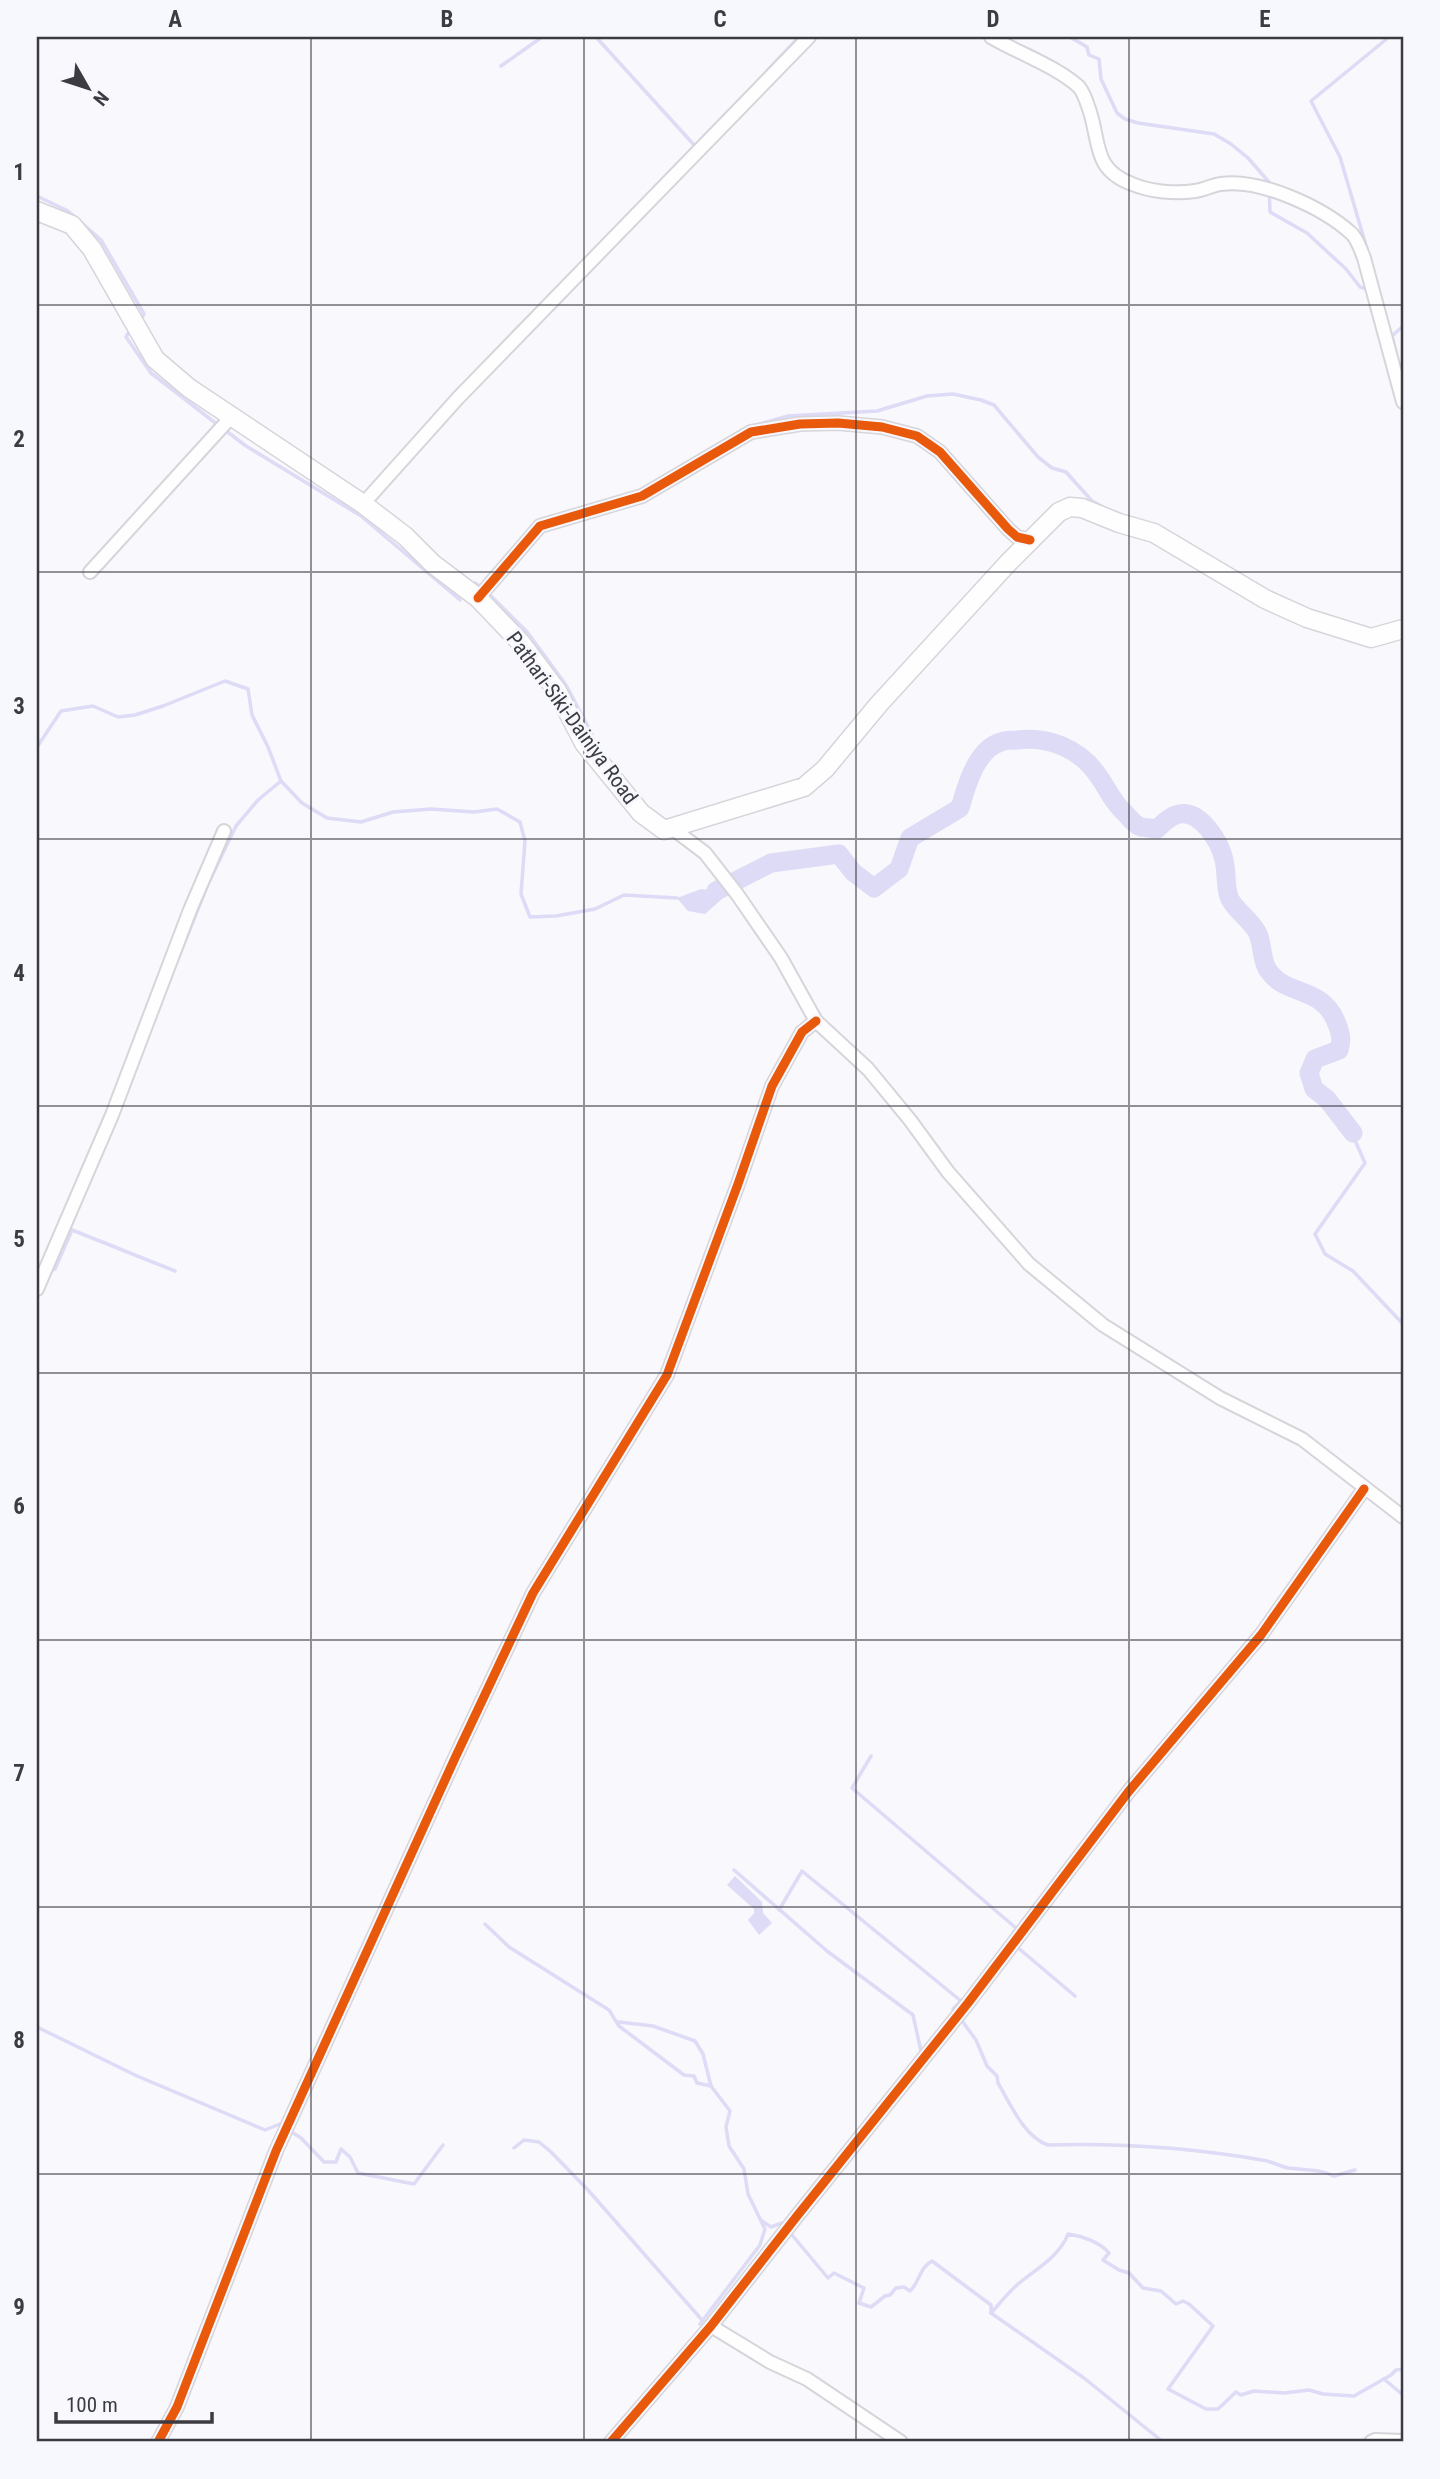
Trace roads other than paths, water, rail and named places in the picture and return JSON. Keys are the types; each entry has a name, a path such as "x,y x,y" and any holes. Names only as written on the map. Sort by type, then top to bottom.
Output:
{"main road":[{"name":"Pathari-Siki-Dainiya Road","path":"37,211 72,225 92,249 155,359 190,388 363,504 405,536 433,564 478,598 521,643 557,691 584,743 641,813 664,830 672,828"},
{"path":"672,828 804,787 825,769 879,704 1030,540 1059,512 1070,507 1082,508 1154,533 1265,599 1307,618 1371,638 1403,629"}],"street":[{"path":"363,504 458,398 809,37"},
{"path":"991,37 1047,66 1081,89 1092,118 1098,155 1112,174 1133,185 1177,192 1198,191 1221,184 1249,185 1284,194 1325,214 1354,236 1364,258 1403,402"},
{"path":"90,572 232,416"},
{"path":"478,598 540,526 642,496 751,432 800,424 838,423 890,429 917,436 940,452 1008,530 1017,537 1030,540"},
{"path":"672,828 705,853 737,894 781,958 816,1021 868,1069 948,1172 1029,1264 1102,1325 1220,1398 1302,1439 1403,1517"},
{"path":"37,1289 112,1115 190,910 224,831"},
{"path":"158,2442 177,2407 276,2151 455,1758 533,1592 667,1375 772,1086 802,1032 816,1021"},
{"path":"611,2442 711,2326 968,2003 1129,1791 1261,1635 1364,1489"},
{"path":"711,2326 770,2362 807,2379 901,2442"},
{"path":"1371,2442 1403,2441"}],"water":[{"path":"701,889 716,891 723,898 705,914 688,911 677,898"},
{"path":"735,1876 762,1902 763,1913 772,1923 759,1935 748,1920 754,1909 727,1885"}],"waterway":[{"path":"501,66 542,37"},
{"path":"596,37 696,145"},
{"path":"767,71 799,37"},
{"path":"1070,37 1087,47 1089,55 1099,59 1101,79 1117,113 1138,123 1214,134 1231,144 1248,158 1269,182 1270,212 1307,233 1346,269 1360,287 1370,290"},
{"path":"1367,249 1340,157 1311,101 1389,37"},
{"path":"701,156 781,74"},
{"path":"37,196 68,211 101,240 144,314 140,320"},
{"path":"1380,297 1385,316"},
{"path":"1389,333 1392,336 1403,326"},
{"path":"129,332 126,337 151,373 218,425"},
{"path":"1392,336 1396,352"},
{"path":"749,427 788,416 877,411 927,396 953,394 981,400 994,405 1038,457 1052,468 1066,472 1092,501 1103,507"},
{"path":"225,430 246,446 361,516 460,600"},
{"path":"475,583 482,586"},
{"path":"488,593 528,633 566,685 592,734"},
{"path":"37,747 61,711 93,706 118,717 135,715 225,681 248,689 252,715 281,781 302,803 327,818 361,822 393,812 431,809 474,812 497,809 520,822 525,841 521,894 530,917 556,916 595,909 624,895 677,898"},
{"path":"716,891 771,863 839,854 853,872 874,888 899,869 910,838 960,808 973,770 992,746 1004,741 1028,739 1062,746 1090,765 1117,804 1139,826 1157,829 1173,816 1187,814 1202,822 1214,836 1225,865 1229,897 1258,934 1268,970 1284,984 1323,1003 1337,1024 1341,1037 1339,1050 1315,1059 1309,1073 1314,1089 1327,1099 1353,1133"},
{"path":"168,984 208,884 236,826 258,800 281,781"},
{"path":"1354,1138 1365,1163 1315,1234 1325,1254 1353,1271 1403,1324"},
{"path":"49,1271 55,1269 72,1230 175,1271"},
{"path":"871,1756 852,1788 1016,1928 1013,1934"},
{"path":"734,1870 827,1951 913,2015 921,2051"},
{"path":"779,1910 802,1871 961,2001 953,2009 955,2015"},
{"path":"485,1924 509,1947 609,2010 619,2026"},
{"path":"1016,1946 1075,1996"},
{"path":"960,2018 976,2040 987,2066 997,2076 998,2083 1018,2118 1032,2135 1048,2145 1182,2149 1265,2161 1334,2176 1355,2170"},
{"path":"619,2022 653,2026 695,2041 703,2054 711,2086 730,2111 726,2127 729,2146 744,2169 748,2194 765,2229 760,2245 700,2324"},
{"path":"619,2026 684,2075 694,2076 697,2083 711,2086"},
{"path":"37,2027 137,2076 265,2130 280,2124 283,2127"},
{"path":"290,2131 301,2138 324,2162 336,2162 341,2149 350,2157 358,2173 414,2184 443,2145"},
{"path":"514,2148 524,2140 539,2142 551,2152 588,2190 702,2320"},
{"path":"762,2221 771,2227 782,2223 828,2278 834,2273 864,2288 859,2303 871,2307 896,2288 904,2287 910,2291 924,2267 932,2261 991,2305 991,2313 1084,2378 1163,2442"},
{"path":"991,2313 1007,2294 1053,2256 1068,2234 1101,2246 1109,2253 1103,2260 1129,2273 1143,2288 1161,2291 1176,2304 1183,2301 1189,2304 1213,2326 1168,2389 1206,2409 1218,2409 1236,2392 1241,2395 1254,2391 1284,2393 1309,2390 1323,2394 1354,2396 1396,2370 1403,2369"},
{"path":"1384,2379 1403,2395"}]}
